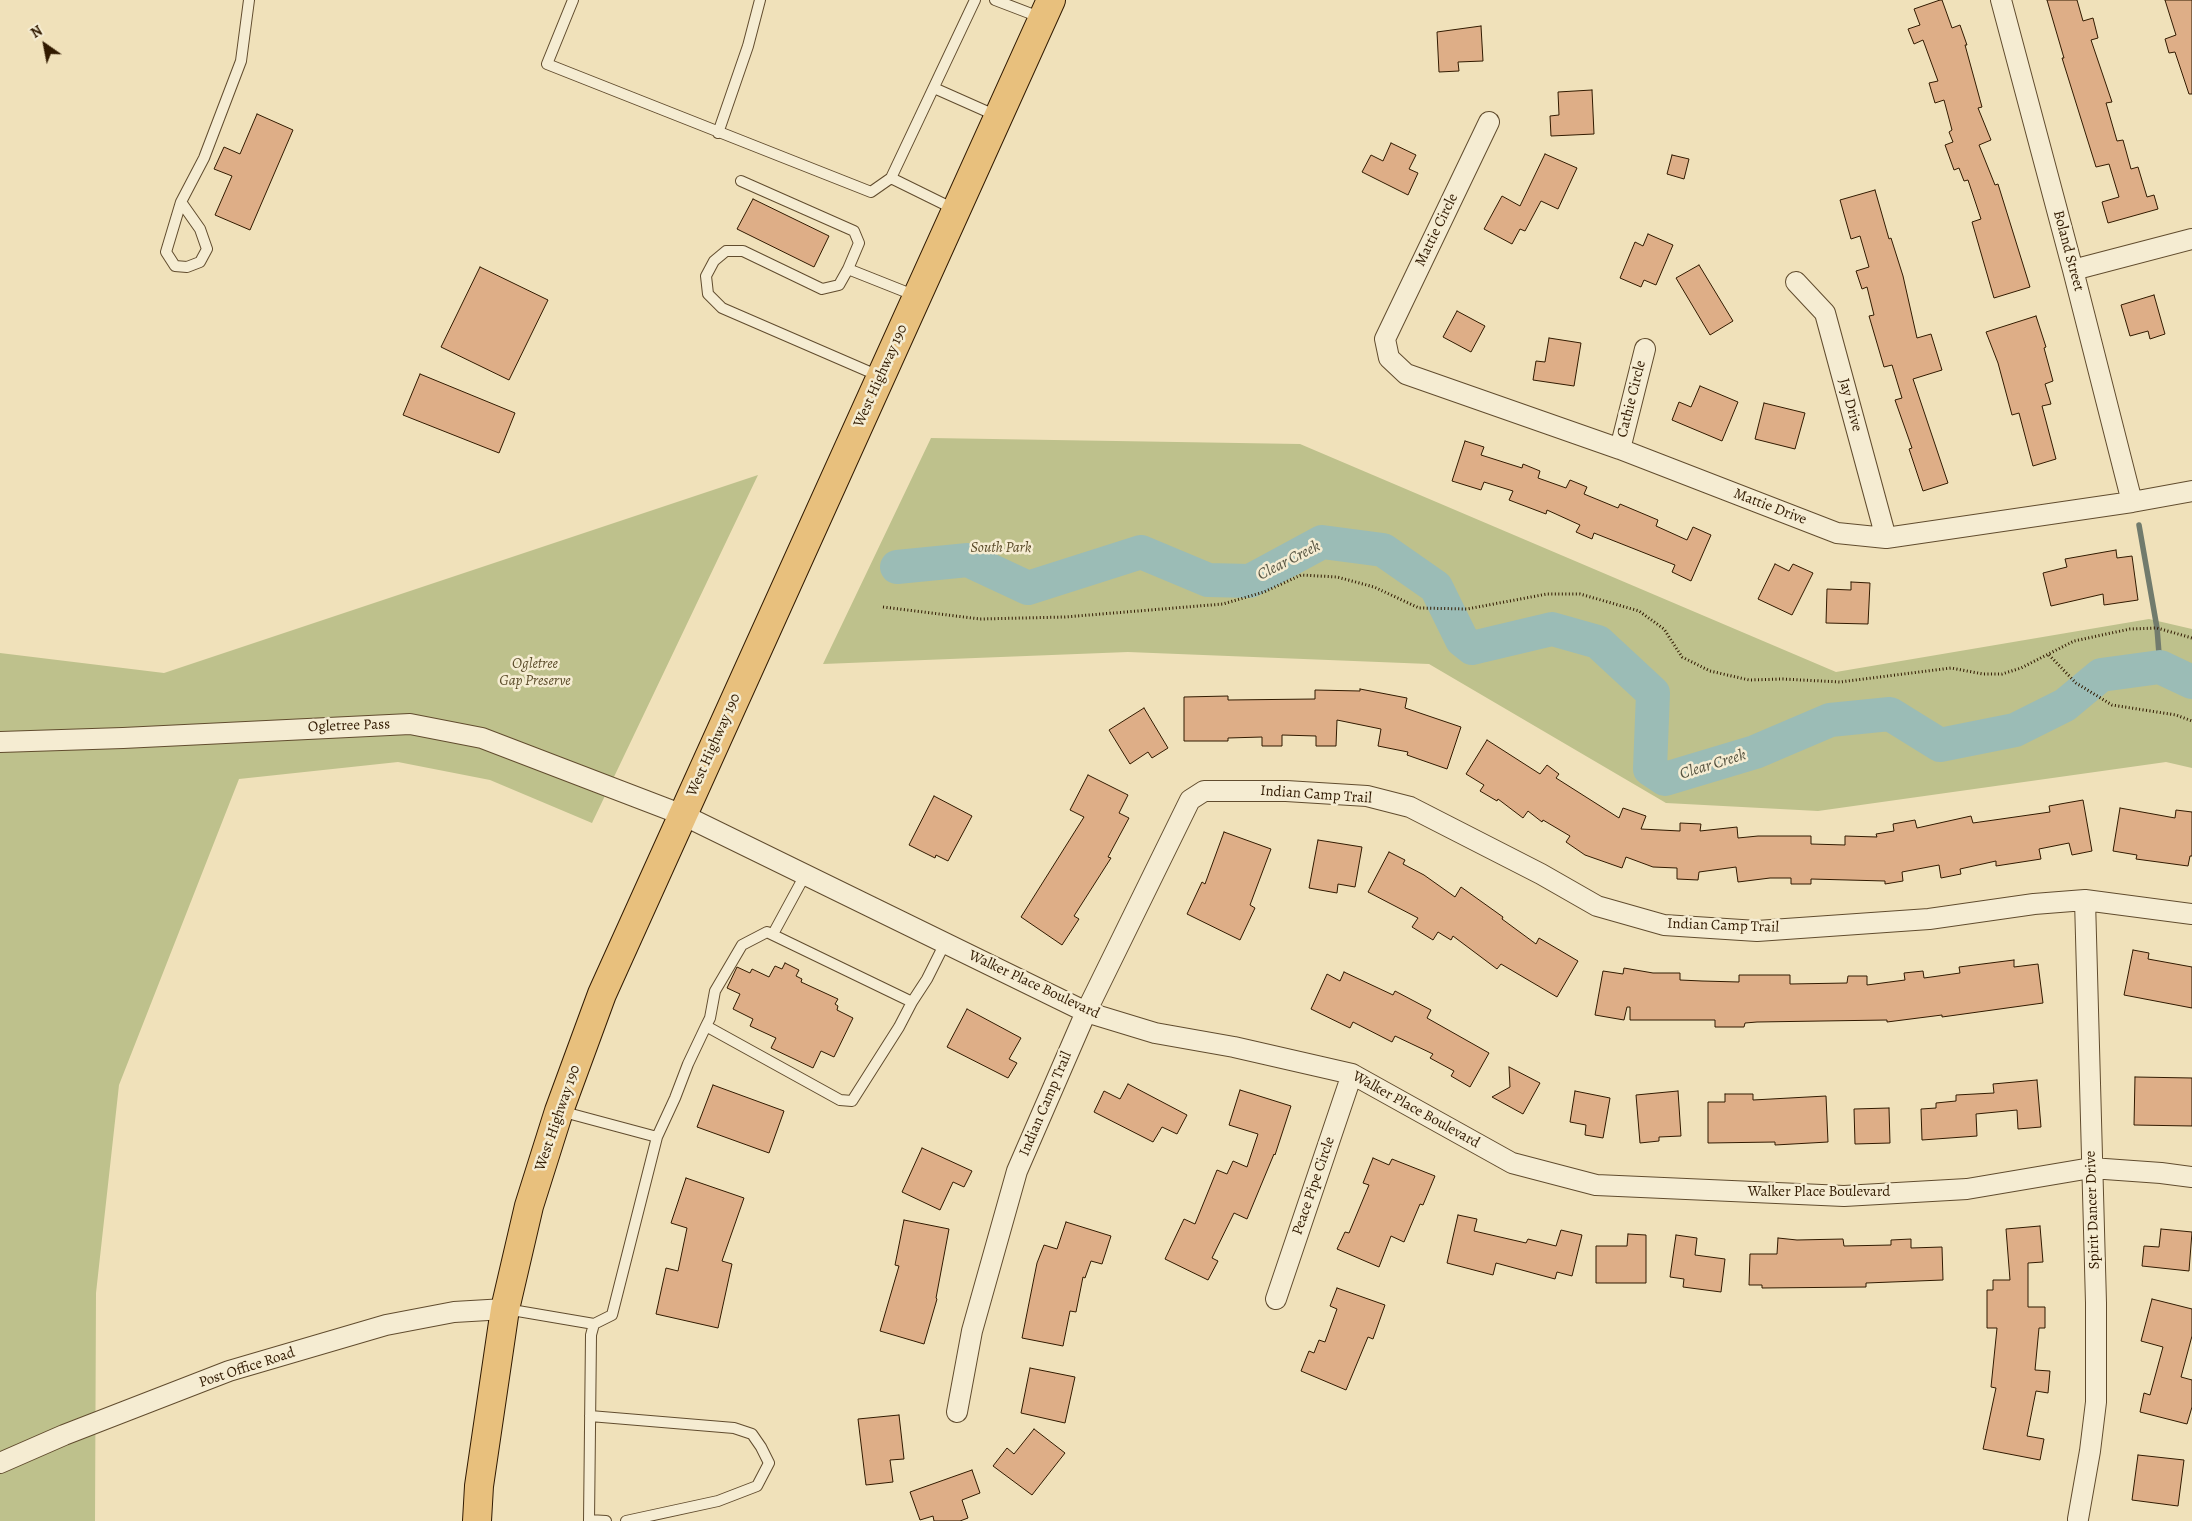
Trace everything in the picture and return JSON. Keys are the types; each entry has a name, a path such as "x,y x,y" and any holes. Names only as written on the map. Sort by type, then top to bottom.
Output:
{"main road":[{"name":"West Highway 190","path":"478,1521 479,1486 504,1309 530,1206 559,1111 602,994 1047,9"}],"street":[{"name":"Boland Street","path":"2001,0 2132,502"},
{"name":"Mattie Circle","path":"1385,338 1490,122"},
{"path":"2073,270 2192,239"},
{"name":"Jay Drive","path":"1796,282 1825,313 1886,538"},
{"name":"Mattie Drive","path":"1385,338 1389,358 1406,374 1620,449 1837,533 1886,538 2132,502 2192,491"},
{"name":"Cathie Circle","path":"1620,449 1645,349"},
{"name":"Ogletree Pass","path":"0,742 410,724 482,738 683,815"},
{"name":"Indian Camp Trail","path":"957,1412 972,1331 1017,1171 1086,1012 1190,800 1204,791 1286,791 1367,796 1410,807 1541,874 1597,906 1664,924 1757,931 1929,919 2034,904 2085,900 2192,914"},
{"name":"Walker Place Boulevard","path":"683,815 1086,1012 1154,1033 1234,1047 1352,1074 1512,1163 1596,1185 1844,1196 1967,1190 2091,1168 2161,1173 2192,1178"},
{"name":"Spirit Dancer Drive","path":"2078,1519 2096,1402 2096,1303 2085,900"},
{"name":"Peace Pipe Circle","path":"1276,1299 1352,1074"},
{"name":"Post Office Road","path":"0,1463 64,1435 228,1372 386,1325 454,1312 504,1309"}],"lane":[{"path":"181,202 200,229 207,249 200,262 187,267 175,266 166,252 181,202 204,158 241,61 249,0"},
{"path":"573,0 547,64 871,192 891,178 975,0"},
{"path":"995,0 1047,9"},
{"path":"718,133 748,46 759,3"},
{"path":"934,88 998,116"},
{"path":"891,178 956,210"},
{"path":"741,181 854,231 859,242 839,285 822,289 743,251 726,251 714,261 706,276 708,294 722,308 881,376"},
{"path":"848,269 917,297"},
{"path":"772,934 805,875"},
{"path":"504,1309 594,1324 612,1314 656,1137 710,1018 715,991 742,945 767,932 912,1002"},
{"path":"706,1026 840,1100 852,1101 899,1027 927,979 945,943"},
{"path":"559,1111 656,1137"},
{"path":"594,1324 591,1335 590,1520 606,1521"},
{"path":"590,1416 734,1428 752,1434 761,1446 769,1463 758,1486 718,1501 626,1521"}],"path":[{"path":"883,607 980,619 1065,617 1223,604 1264,592 1301,576 1337,577 1374,587 1419,608 1460,609 1547,594 1580,594 1639,611 1664,629 1682,657 1710,670 1749,680 1783,679 1840,682 1951,668 1983,674 2002,674 2050,655 2074,641 2130,629 2157,628 2192,638"},
{"path":"2050,655 2076,683 2112,704 2176,716 2192,721"}],"green space":[{"name":"South Park","path":"931,438 1300,444 1836,672 2149,619 2192,629 2192,768 2166,762 1818,811 1666,803 1429,664 1128,652 823,664"},
{"name":"Ogletree Gap Preserve","path":"758,475 592,823 490,780 398,762 239,779 119,1085 96,1293 95,1521 0,1521 0,653 164,673"}],"building":[{"path":"1942,0 1952,28 1960,25 1967,45 1965,45 1982,107 1978,108 1991,140 1979,145 1995,185 1998,184 2030,287 1994,298 1972,222 1981,219 1968,180 1964,181 1959,168 1954,170 1945,145 1953,142 1949,132 1952,130 1944,100 1935,103 1929,83 1938,81 1923,40 1914,44 1908,29 1920,25 1914,9"},
{"path":"2047,0 2077,0 2083,21 2093,18 2098,38 2091,40 2112,102 2106,103 2117,141 2123,140 2131,169 2138,167 2147,197 2154,195 2158,209 2108,223 2102,202 2119,197 2109,164 2096,167 2062,58 2064,58"},
{"path":"2165,0 2192,0 2192,94 2189,94 2175,52 2169,53 2165,39 2176,35"},
{"path":"1481,26 1483,61 1458,62 1459,71 1439,72 1437,32"},
{"path":"1592,90 1594,134 1551,136 1550,116 1559,115 1558,92"},
{"path":"257,114 293,130 250,230 215,215 232,176 214,169 224,147 240,154"},
{"path":"1391,143 1416,155 1409,169 1418,173 1408,195 1362,172 1371,155 1383,161"},
{"path":"1545,154 1577,168 1558,209 1541,201 1525,231 1520,229 1512,244 1484,229 1502,196 1520,206"},
{"path":"1672,155 1689,159 1684,179 1667,174"},
{"path":"1875,190 1889,239 1891,238 1903,276 1917,338 1931,334 1942,370 1913,379 1948,483 1923,491 1909,449 1912,448 1895,400 1902,398 1892,365 1884,367 1869,316 1874,315 1867,287 1862,289 1856,271 1869,267 1860,236 1851,239 1840,200"},
{"path":"753,199 829,236 814,267 737,229"},
{"path":"1648,234 1673,245 1656,285 1644,280 1641,287 1620,278 1635,242 1643,246"},
{"path":"1699,265 1733,321 1710,335 1676,278"},
{"path":"480,267 548,300 509,380 441,347"},
{"path":"2154,295 2165,334 2150,339 2148,331 2130,336 2121,305"},
{"path":"1457,311 1485,326 1471,352 1443,337"},
{"path":"2036,316 2046,347 2044,348 2053,381 2045,384 2051,404 2042,406 2056,459 2033,466 2019,413 2012,415 1998,363 1986,332"},
{"path":"1549,338 1581,343 1574,386 1533,380 1536,361 1545,362"},
{"path":"420,374 515,413 499,453 403,415"},
{"path":"1700,386 1738,402 1722,441 1672,420 1679,402 1691,407"},
{"path":"1764,403 1805,413 1795,449 1755,439"},
{"path":"1465,441 1484,447 1481,455 1522,468 1523,464 1540,471 1538,478 1566,488 1570,480 1587,487 1584,494 1618,508 1620,504 1658,520 1656,526 1687,540 1693,527 1711,535 1691,581 1672,572 1675,565 1594,533 1592,539 1576,532 1580,525 1547,510 1546,514 1509,500 1513,491 1484,482 1481,490 1452,481"},
{"path":"2116,550 2117,558 2132,556 2138,600 2104,605 2103,594 2051,606 2043,573 2067,567 2065,559"},
{"path":"1775,564 1789,571 1793,564 1813,573 1792,615 1758,599"},
{"path":"1851,582 1870,583 1868,624 1826,623 1827,589 1851,590"},
{"path":"1360,689 1407,698 1405,708 1461,727 1447,769 1407,755 1408,752 1378,746 1381,729 1337,720 1336,746 1316,746 1316,736 1282,735 1282,746 1262,746 1262,737 1228,738 1228,741 1184,741 1184,697 1228,696 1228,700 1315,699 1315,690 1360,691"},
{"path":"1144,708 1168,748 1152,758 1148,752 1130,764 1109,730"},
{"path":"1487,740 1540,774 1547,765 1559,774 1556,778 1619,818 1623,808 1646,816 1641,829 1680,831 1680,823 1701,824 1700,831 1737,827 1738,838 1811,836 1811,844 1845,845 1845,836 1877,837 1876,834 1894,831 1893,824 1915,820 1917,828 1971,816 1973,823 2050,812 2049,806 2083,800 2092,851 2072,855 2069,843 2039,849 2041,859 1996,866 1996,861 1960,869 1961,874 1941,878 1939,865 1902,872 1903,881 1885,884 1885,881 1811,879 1811,884 1791,884 1791,878 1770,878 1738,882 1736,867 1699,872 1698,880 1677,879 1677,868 1653,867 1626,857 1622,868 1585,855 1566,842 1570,836 1543,820 1542,822 1528,811 1523,818 1498,799 1497,801 1480,791 1484,785 1466,774"},
{"path":"1088,775 1128,795 1119,813 1129,818 1108,857 1111,858 1074,916 1079,919 1062,945 1021,917 1084,817 1070,810"},
{"path":"934,796 972,816 948,861 936,855 935,858 909,845"},
{"path":"2120,808 2175,818 2176,810 2192,812 2192,856 2190,856 2188,866 2136,859 2137,855 2113,851"},
{"path":"1224,832 1271,849 1250,905 1255,908 1240,940 1187,914 1202,882 1205,884"},
{"path":"1318,840 1362,847 1355,887 1338,884 1337,893 1309,888"},
{"path":"1389,852 1405,860 1403,864 1424,875 1455,897 1461,887 1503,917 1502,919 1536,944 1539,938 1578,961 1557,997 1501,964 1497,969 1453,936 1451,940 1438,932 1433,940 1412,927 1418,918 1368,892"},
{"path":"2133,950 2149,953 2148,959 2192,967 2192,1008 2124,995"},
{"path":"2014,960 2014,967 2038,964 2043,1003 1942,1017 1942,1015 1887,1022 1887,1020 1757,1022 1745,1023 1744,1027 1715,1027 1715,1020 1630,1020 1630,1007 1627,1007 1624,1020 1595,1015 1603,971 1623,974 1624,968 1653,973 1680,973 1680,980 1702,981 1739,982 1739,975 1790,975 1790,984 1847,983 1848,976 1867,976 1867,985 1905,980 1904,973 1923,971 1924,978 1960,973 1959,967"},
{"path":"785,963 799,970 796,976 802,979 801,982 838,999 835,1004 838,1006 837,1010 853,1018 834,1057 821,1051 813,1068 771,1048 776,1038 750,1026 753,1019 733,1009 740,994 727,988 737,967 750,973 752,969 769,977 775,966 782,969"},
{"path":"1344,972 1393,995 1395,991 1431,1010 1427,1018 1489,1053 1470,1087 1451,1076 1454,1071 1430,1058 1433,1054 1395,1036 1392,1042 1353,1022 1350,1028 1311,1009 1327,974 1340,981"},
{"path":"967,1009 1021,1038 1009,1059 1017,1063 1008,1078 947,1047"},
{"path":"1509,1067 1540,1083 1523,1114 1492,1097 1510,1087"},
{"path":"2135,1077 2192,1078 2192,1126 2134,1125"},
{"path":"2037,1080 2041,1127 2018,1129 2017,1110 1976,1114 1977,1136 1922,1140 1921,1109 1936,1108 1936,1103 1956,1101 1956,1095 1994,1093 1993,1084"},
{"path":"1128,1084 1187,1115 1177,1134 1162,1127 1153,1142 1094,1112 1104,1091 1120,1099"},
{"path":"713,1085 784,1111 769,1153 697,1127"},
{"path":"1240,1090 1291,1106 1275,1155 1247,1219 1234,1213 1212,1258 1218,1261 1208,1280 1165,1259 1184,1219 1195,1224 1217,1170 1227,1174 1233,1161 1247,1167 1258,1134 1229,1125"},
{"path":"1575,1091 1610,1098 1603,1138 1585,1135 1586,1125 1570,1122"},
{"path":"1678,1091 1681,1136 1659,1137 1659,1141 1640,1143 1636,1095"},
{"path":"1725,1094 1753,1094 1753,1100 1826,1096 1828,1142 1775,1145 1775,1142 1708,1143 1708,1102 1725,1102"},
{"path":"1889,1108 1890,1143 1855,1144 1854,1109"},
{"path":"922,1148 972,1171 964,1187 953,1182 940,1210 902,1192"},
{"path":"1373,1158 1389,1165 1392,1159 1435,1176 1423,1205 1420,1204 1404,1242 1391,1236 1379,1267 1337,1249 1345,1232 1349,1233 1369,1185 1363,1183"},
{"path":"686,1178 744,1198 722,1261 732,1264 718,1328 656,1314 666,1268 678,1271 687,1228 671,1223"},
{"path":"1458,1215 1477,1219 1474,1231 1526,1243 1528,1239 1556,1246 1561,1230 1582,1235 1572,1276 1557,1272 1555,1279 1496,1263 1493,1275 1447,1263"},
{"path":"904,1220 949,1229 937,1299 924,1344 880,1331 899,1266 895,1265"},
{"path":"1066,1222 1111,1236 1102,1264 1091,1261 1085,1278 1083,1277 1076,1312 1070,1311 1063,1346 1022,1338 1037,1263 1044,1245 1057,1249"},
{"path":"2040,1226 2043,1262 2028,1263 2028,1307 2045,1307 2045,1328 2039,1328 2035,1370 2050,1371 2048,1393 2036,1391 2027,1436 2044,1439 2040,1460 1983,1449 1996,1388 1991,1387 1997,1328 1987,1328 1987,1290 1993,1290 1993,1280 2010,1280 2006,1229"},
{"path":"2161,1229 2192,1232 2189,1271 2142,1266 2144,1246 2159,1247"},
{"path":"1628,1234 1646,1235 1646,1283 1596,1283 1596,1246 1627,1246"},
{"path":"1676,1235 1697,1238 1695,1255 1725,1259 1721,1292 1683,1287 1684,1279 1670,1277"},
{"path":"1778,1238 1797,1240 1843,1239 1844,1246 1891,1245 1891,1240 1911,1239 1911,1248 1942,1247 1943,1280 1866,1283 1866,1287 1762,1288 1762,1285 1749,1285 1750,1254 1777,1254"},
{"path":"1337,1288 1385,1305 1373,1339 1368,1337 1346,1390 1301,1371 1309,1351 1314,1353 1319,1340 1325,1342 1337,1309 1330,1306"},
{"path":"2152,1299 2192,1309 2192,1336 2181,1377 2192,1380 2192,1407 2187,1424 2140,1412 2144,1393 2150,1395 2163,1347 2141,1341"},
{"path":"1030,1368 1075,1377 1065,1423 1021,1413"},
{"path":"899,1415 904,1459 890,1460 893,1482 866,1485 858,1419"},
{"path":"1034,1429 1065,1453 1032,1495 993,1466 1007,1448 1014,1454"},
{"path":"2138,1455 2184,1460 2178,1506 2132,1500"},
{"path":"972,1470 980,1493 962,1500 968,1518 960,1521 934,1521 933,1516 920,1520 910,1492"}],"waterway":[{"path":"2139,525 2157,628 2160,667"},
{"name":"Clear Creek","path":"897,567 968,560 1028,588 1141,552 1208,580 1250,581 1322,542 1383,550 1436,587 1462,640 1472,648 1552,629 1598,642 1653,693 1650,769 1665,779 1755,752 1830,720 1890,714 1940,745 2015,730 2065,705 2101,675 2160,667 2192,682"}]}
